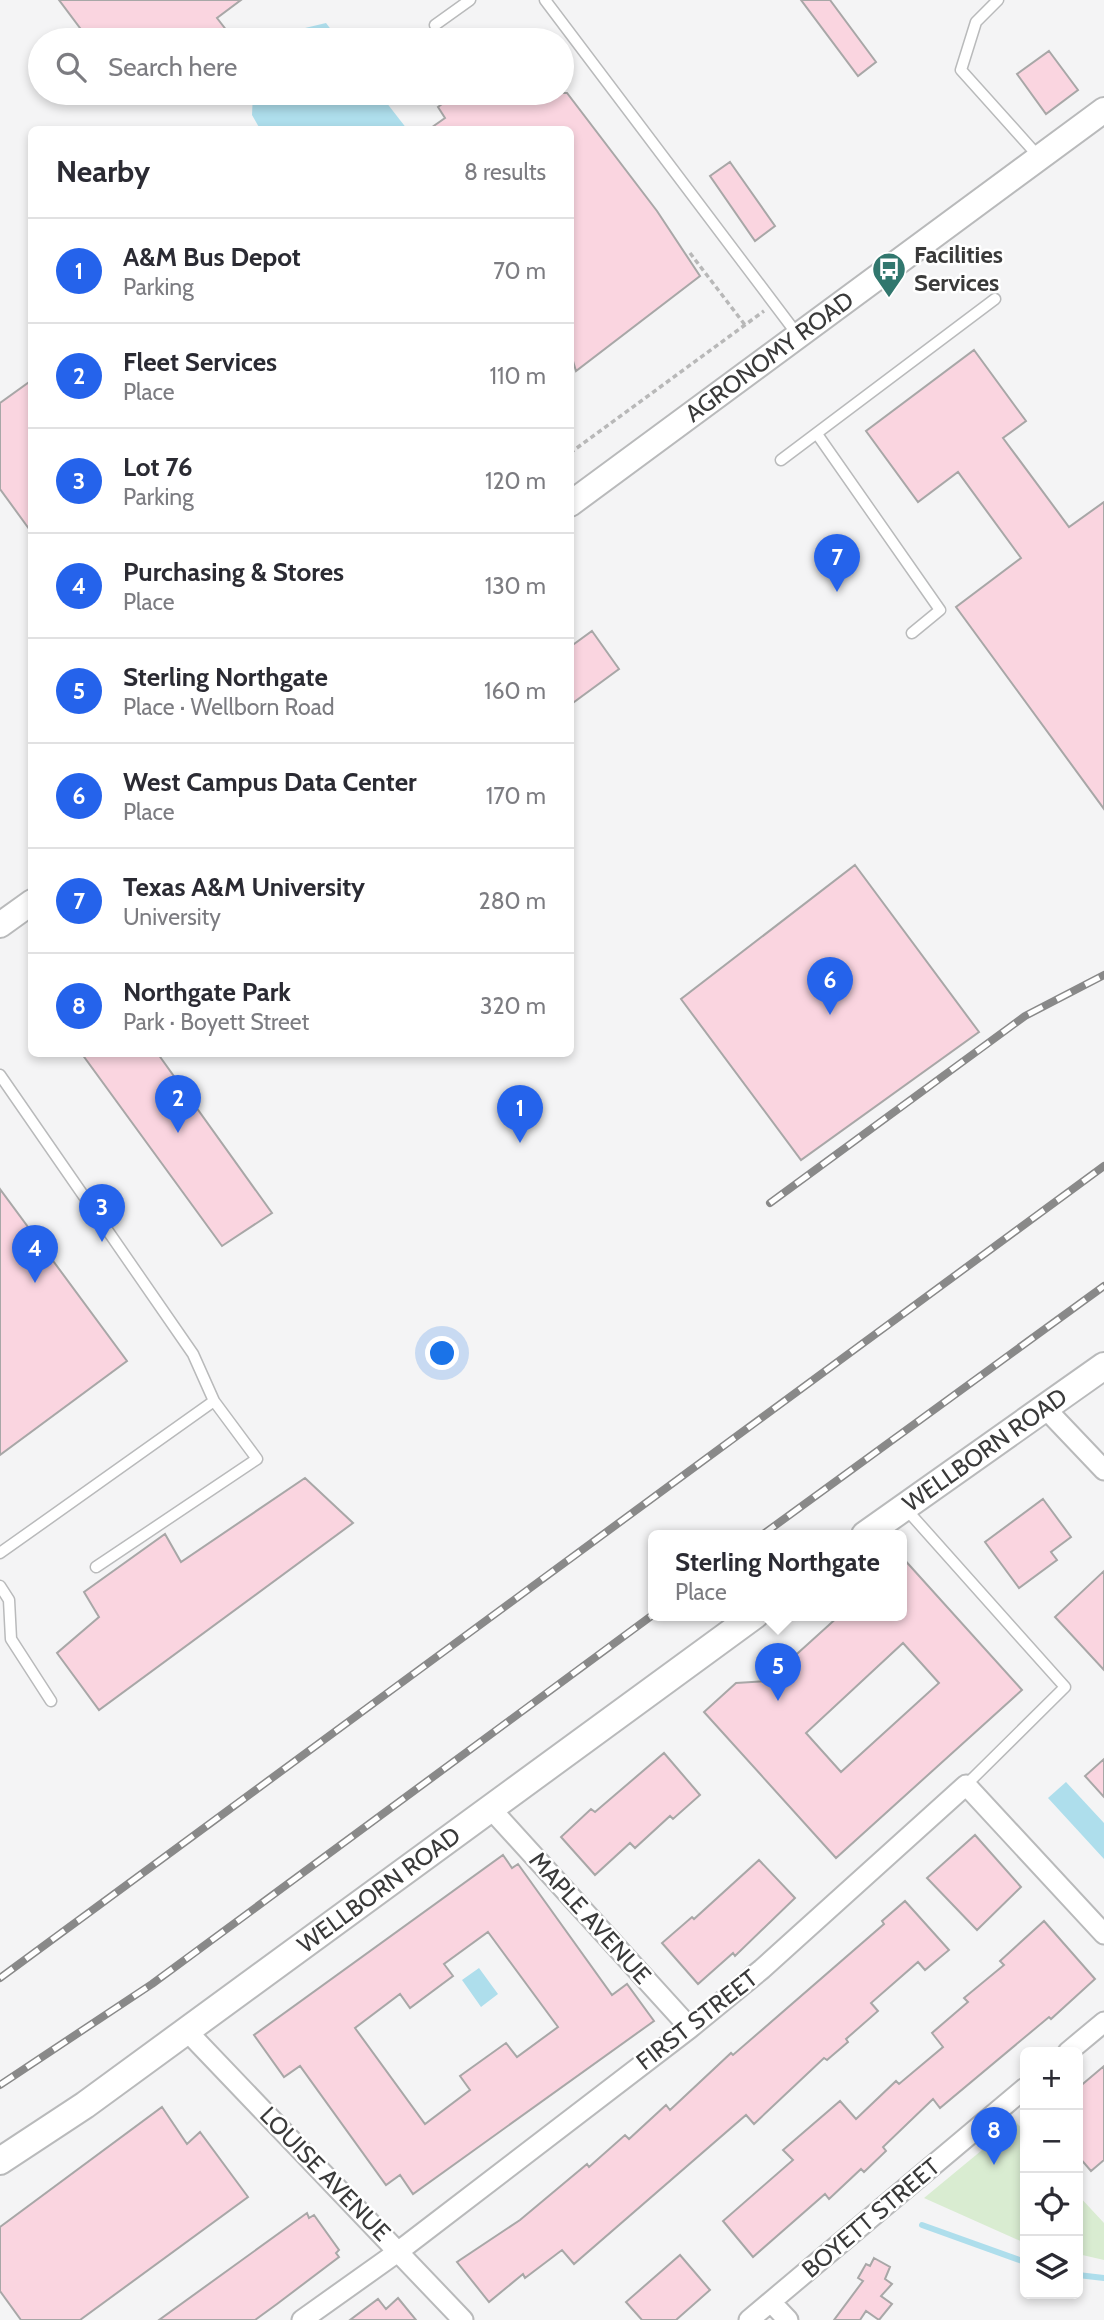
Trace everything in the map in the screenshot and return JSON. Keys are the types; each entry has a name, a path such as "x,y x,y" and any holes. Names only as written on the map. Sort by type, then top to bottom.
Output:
{"main road":[{"name":"WELLBORN ROAD","path":"872,1530 1104,1366"},
{"name":"WELLBORN ROAD","path":"0,2161 85,2105 747,1621"}],"street":[{"name":"AGRONOMY ROAD","path":"574,501 799,338 1104,110"},
{"path":"0,925 28,905"},
{"path":"1045,1408 1104,1470"},
{"path":"966,1785 1104,1934"},
{"name":"FIRST STREET","path":"302,2320 399,2251 690,2028 762,1969 966,1785"},
{"name":"MAPLE AVENUE","path":"491,1808 690,2028"},
{"path":"1074,2047 1104,2022"},
{"name":"LOUISE AVENUE","path":"186,2029 463,2320"},
{"name":"BOYETT STREET","path":"749,2320 1020,2092"},
{"path":"771,2302 788,2320"}],"lane":[{"path":"435,25 470,0"},
{"path":"545,0 566,28"},
{"path":"998,0 976,22 961,70 1039,157"},
{"path":"574,39 799,338"},
{"path":"781,460 995,299"},
{"path":"817,433 940,610 912,633"},
{"path":"0,1074 193,1354 214,1401 257,1459 96,1567"},
{"path":"0,1552 214,1401"},
{"name":"FIRST STREET","path":"904,1506 1065,1687 966,1785"},
{"path":"0,1586 9,1600 11,1639 51,1701"}],"path":[{"path":"690,253 745,325"},
{"path":"574,450 764,311"}],"green space":[{"path":"1016,2122 1020,2126 1020,2241 924,2198"},
{"path":"1083,2200 1104,2223 1104,2260 1083,2255"}],"water":[{"path":"326,23 330,28 305,28"},
{"path":"252,105 388,105 405,126 258,126 252,115"},
{"path":"1066,1782 1104,1823 1104,1859 1048,1798"},
{"path":"479,1968 498,1994 481,2007 462,1980"}],"building":[{"path":"59,0 241,0 217,18 225,28 80,28"},
{"path":"801,0 830,0 876,62 858,76"},
{"path":"1049,51 1078,90 1046,114 1017,74"},
{"path":"574,102 657,211 700,276 576,371 574,126 434,126 445,118 438,107 574,105"},
{"path":"730,162 775,226 755,241 710,176"},
{"path":"974,350 1026,421 1003,438 1069,527 1104,502 1104,809 956,607 1021,558 958,472 918,502 866,431"},
{"path":"28,383 28,528 0,489 0,403"},
{"path":"592,631 619,669 574,702 574,644"},
{"path":"855,865 979,1032 801,1160 681,999"},
{"path":"84,1057 160,1057 272,1213 222,1246"},
{"path":"0,1189 127,1361 0,1455"},
{"path":"305,1478 353,1523 99,1710 57,1653 99,1617 84,1592 165,1534 181,1562"},
{"path":"1043,1499 1071,1537 1051,1552 1057,1560 1019,1588 985,1542"},
{"path":"907,1563 1022,1690 836,1858 704,1712 736,1683 767,1681 833,1621 907,1621","holes":["903,1643 939,1683 841,1772 806,1733"]},
{"path":"1104,1571 1104,1670 1055,1617"},
{"path":"664,1753 700,1795 673,1819 670,1816 635,1848 630,1843 595,1875 561,1837 591,1809 595,1812"},
{"path":"1104,1759 1104,1797 1085,1776"},
{"path":"975,1835 1021,1887 977,1930 927,1878"},
{"path":"503,1855 512,1868 518,1864 612,1995 627,1984 654,2021 413,2194 400,2175 386,2185 300,2066 284,2077 254,2035","holes":["488,1932 558,2027 517,2057 506,2043 460,2076 470,2090 425,2124 355,2028 400,1994 410,2008 453,1976 444,1964"]},
{"path":"759,1860 795,1898 735,1956 733,1953 698,1984 662,1943 692,1917 694,1919"},
{"path":"905,1901 949,1950 925,1970 918,1962 871,2003 878,2011 846,2039 848,2042 827,2060 824,2058 754,2124 746,2115 574,2264 562,2250 525,2278 523,2274 489,2302 457,2262 520,2220 587,2164 589,2167 625,2135 629,2139 666,2105 670,2110 731,2053 733,2055 884,1924 882,1921"},
{"path":"1044,1921 1095,1979 1051,2019 1049,2017 940,2108 933,2099 883,2147 886,2151 864,2172 861,2169 829,2199 825,2194 753,2257 723,2221 793,2160 783,2150 840,2101 856,2119 896,2081 899,2084 943,2047 932,2033 968,2002 964,1998 1004,1965 1000,1961"},
{"path":"1104,2066 1104,2160 1091,2171 1083,2162 1083,2084"},
{"path":"162,2107 187,2144 200,2132 248,2197 80,2320 21,2320 0,2291 0,2227"},
{"path":"307,2213 309,2218 314,2215 339,2250 336,2253 339,2257 255,2320 159,2320"},
{"path":"680,2255 710,2290 676,2320 642,2320 626,2302"},
{"path":"874,2258 890,2267 885,2279 892,2284 881,2296 892,2304 879,2320 866,2311 860,2320 834,2320 863,2281 858,2278 866,2264 870,2266"},
{"path":"398,2298 416,2320 350,2320 378,2299 386,2309"}],"waterway":[{"path":"922,2225 1020,2260"},
{"path":"1083,2276 1104,2278"}],"railway":[{"path":"770,1203 1025,1016 1104,975"},
{"path":"0,1978 1104,1166"},
{"path":"769,1530 1104,1286"},
{"path":"0,2085 152,1984 648,1618"}],"place":[{"name":"Facilities Services","path":"889,299"},
{"name":"Texas A&M University","path":"837,592"},
{"name":"West Campus Data Center","path":"830,1015"},
{"name":"Fleet Services","path":"178,1133"},
{"name":"A&M Bus Depot","path":"520,1143"},
{"name":"Lot 76","path":"102,1242"},
{"name":"Purchasing & Stores","path":"35,1283"},
{"name":"Sterling Northgate","path":"778,1701"},
{"name":"Northgate Park","path":"994,2165"}]}
